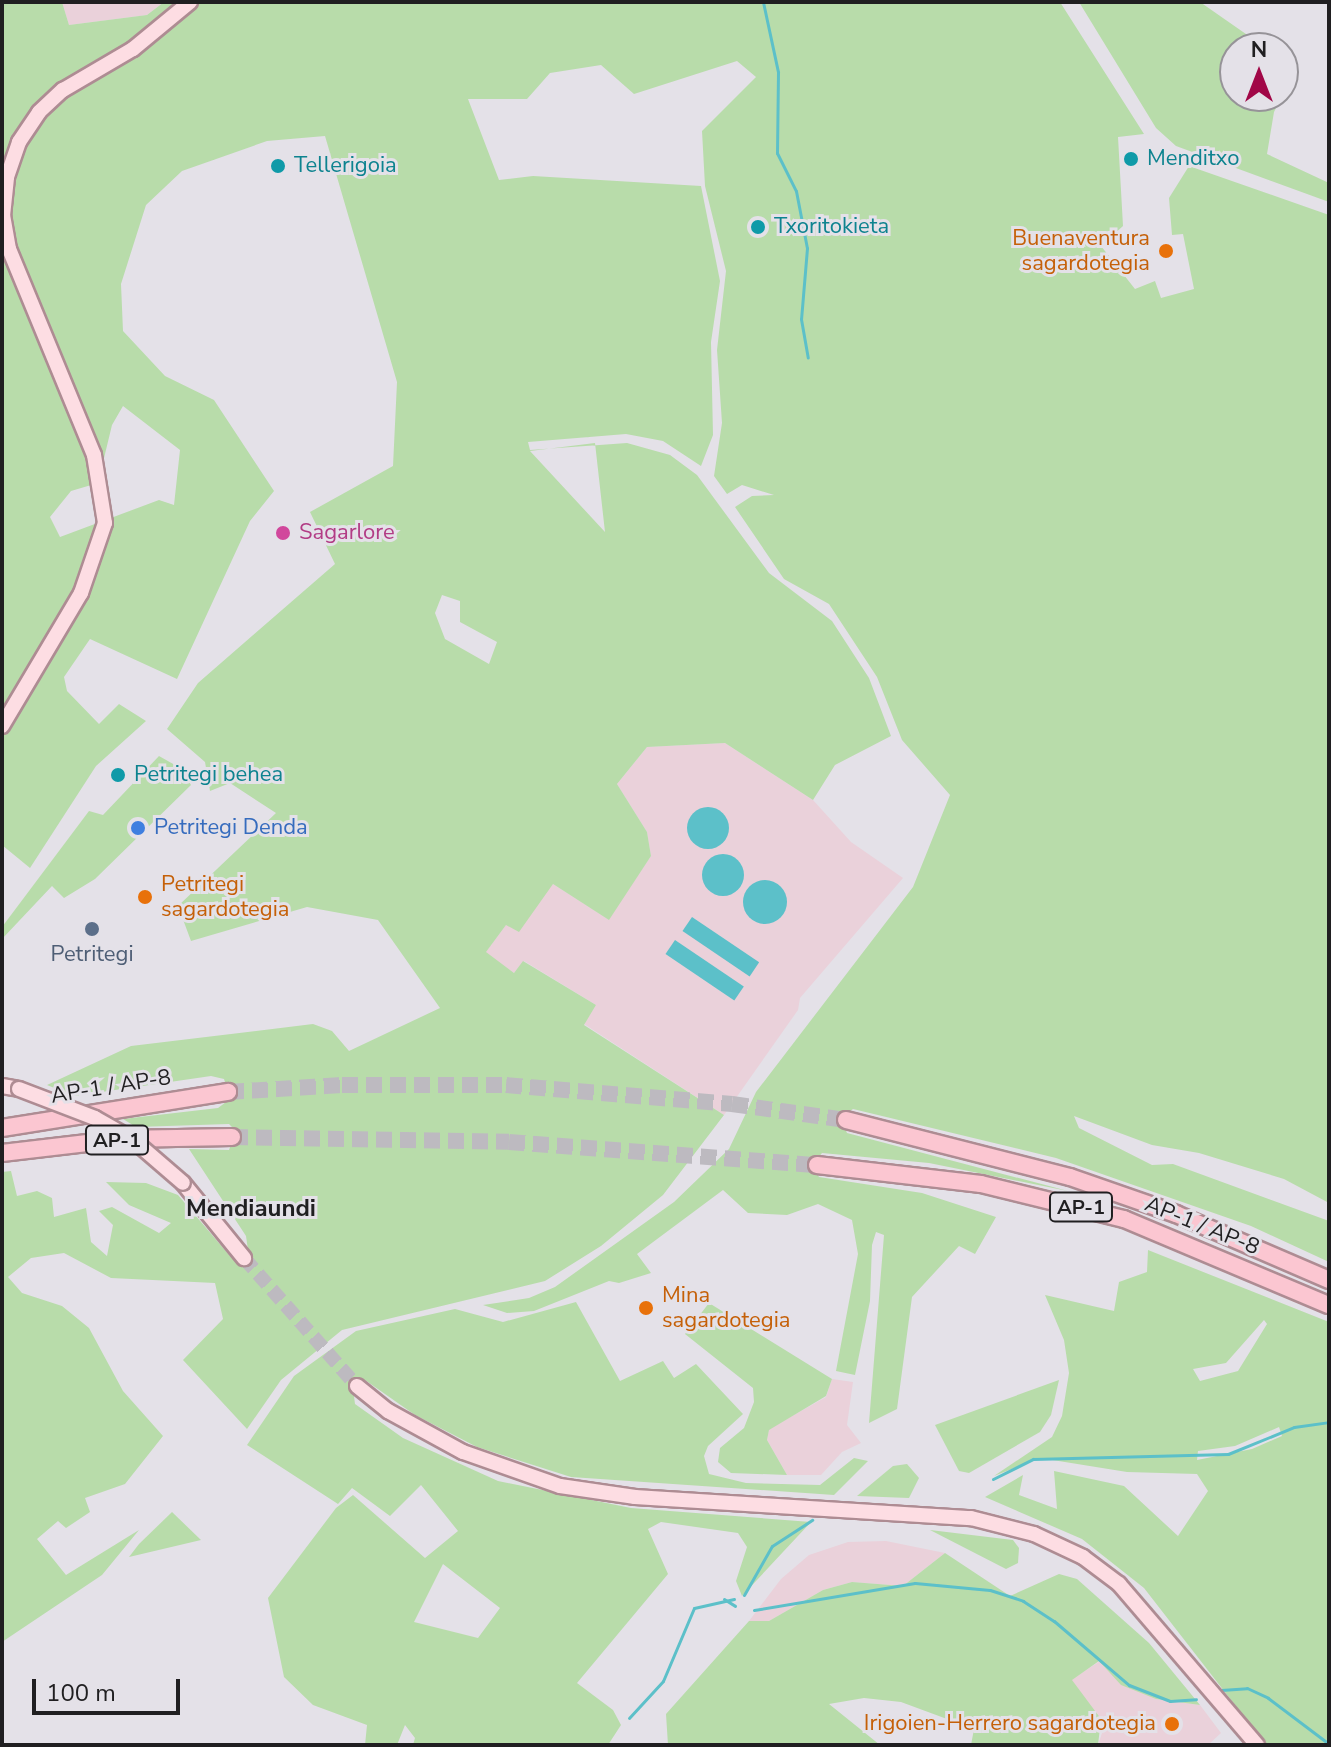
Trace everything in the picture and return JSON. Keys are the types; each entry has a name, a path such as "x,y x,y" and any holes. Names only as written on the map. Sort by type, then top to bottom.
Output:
{"highway":[{"name":"AP-1 / AP-8","path":"2,1128 228,1092"},
{"name":"AP-1 / AP-8","path":"846,1120 1070,1177 1176,1214 1329,1280"},
{"name":"AP-1","path":"2,1153 121,1139 232,1137"},
{"name":"AP-1 / AP-8","path":"817,1165 981,1184 1097,1211 1196,1245 1329,1305"}],"main road":[{"path":"2,726 81,593 105,523 94,455 9,249 3,216 7,177 39,112 63,90 133,49 190,2"},
{"path":"2,1086 19,1089 108,1125 183,1183 244,1258"},
{"path":"357,1386 434,1438 549,1483 635,1497 849,1509 999,1523 1083,1557 1134,1599 1257,1745"}],"shaded area":[{"path":"62,2 164,2 147,15 69,25"},
{"path":"725,743 813,800 851,842 903,878 800,998 798,1010 724,1115 584,1024 596,1005 524,961 514,973 485,953 506,925 553,884 608,919 651,856 647,832 617,784 647,747"},
{"path":"832,1379 853,1382 847,1425 861,1443 842,1452 821,1475 787,1475 767,1440 769,1429 826,1397"},
{"path":"886,1541 945,1553 903,1586 852,1582 823,1590 769,1621 749,1621 781,1579 809,1555 848,1542"},
{"path":"1100,1661 1156,1699 1200,1705 1221,1733 1208,1745 1098,1745 1103,1730 1071,1680"}],"green space":[{"path":"2,2 62,2 69,25 147,15 164,2 1060,2 1144,134 1118,137 1123,226 1101,246 1135,289 1155,281 1161,298 1194,289 1183,234 1172,235 1169,198 1189,166 1329,215 1329,1203 1284,1179 1199,1153 1152,1145 1074,1116 1079,1128 1152,1165 1173,1164 1329,1221 1329,1262 1251,1226 1056,1158 853,1109 841,1118 847,1133 1068,1191 929,1163 822,1153 812,1165 819,1177 922,1193 996,1217 975,1254 959,1246 912,1297 897,1409 869,1423 884,1235 876,1232 872,1245 870,1301 855,1375 836,1371 858,1254 852,1220 818,1204 787,1215 748,1213 723,1190 637,1254 651,1273 619,1283 609,1281 534,1311 507,1313 483,1305 529,1298 555,1287 674,1202 729,1149 756,1092 913,887 950,795 902,740 877,677 829,604 784,579 735,507 752,496 774,495 742,485 727,494 714,476 722,423 717,350 726,271 705,186 702,131 756,77 737,61 634,94 601,65 550,73 527,99 468,99 499,180 533,176 701,186 720,281 711,342 713,435 701,466 663,441 626,434 528,442 530,450 550,449 530,451 605,532 595,445 627,443 670,455 697,475 769,573 832,621 869,678 891,736 835,765 813,800 725,743 647,747 617,784 647,832 651,856 609,920 553,884 519,932 506,925 486,952 514,973 523,961 596,1005 584,1025 724,1115 663,1195 601,1246 545,1281 342,1330 281,1380 247,1429 183,1360 223,1319 215,1283 111,1278 64,1253 31,1258 8,1277 22,1293 62,1306 89,1328 123,1391 163,1436 125,1484 85,1498 90,1512 66,1528 58,1521 37,1539 66,1575 139,1530 102,1575 2,1642 2,1172 11,1171 17,1196 37,1191 52,1198 54,1217 86,1208 91,1242 107,1256 113,1225 99,1211 112,1207 159,1233 171,1223 129,1205 106,1182 146,1183 178,1195 230,1256 241,1260 248,1250 246,1236 189,1149 229,1150 236,1131 229,1124 136,1127 123,1119 218,1108 230,1099 224,1079 211,1076 74,1096 47,1085 131,1046 313,1024 332,1031 349,1051 440,1008 378,920 307,907 191,941 178,906 276,813 230,783 210,791 205,762 167,729 198,683 335,564 310,512 393,466 397,382 325,136 267,141 182,171 146,205 121,284 123,331 165,376 214,400 274,491 250,521 177,679 90,639 64,677 67,691 99,724 119,704 146,721 96,766 30,868 2,845","holes":["123,406 180,450 174,505 159,500 60,537 50,517 71,491 98,483 112,425","442,595 460,601 460,622 497,642 489,664 445,639 435,613"]},
{"path":"1079,2 1200,2 1243,32 1219,32 1219,112 1274,112 1267,154 1329,183 1329,202 1176,146 1156,128"},
{"path":"159,756 182,769 191,785 95,879 64,898 52,886 2,939 2,927 89,811 103,815"},
{"path":"1148,1250 1329,1322 1329,1745 1266,1745 1144,1588 1082,1539 985,1497 1023,1475 1019,1495 1057,1509 1054,1471 1124,1486 1178,1536 1208,1491 1197,1474 1127,1472 1040,1458 994,1476 1052,1437 1062,1416 1069,1373 1064,1340 1045,1295 1114,1311 1119,1282 1147,1272","holes":["1264,1320 1267,1324 1238,1371 1200,1381 1193,1369 1226,1363","1279,1427 1282,1436 1252,1449 1197,1460 1198,1451 1235,1446"]},
{"path":"576,1302 620,1381 663,1361 674,1378 696,1364 743,1414 708,1446 704,1456 709,1474 746,1483 820,1485 854,1458 868,1461 834,1495 571,1477 477,1447 415,1415 365,1380 352,1381 355,1404 403,1438 498,1481 631,1508 811,1522 742,1596 736,1581 747,1547 738,1533 661,1522 648,1529 668,1574 577,1683 613,1710 621,1725 608,1745 413,1745 415,1738 405,1725 397,1745 365,1745 367,1725 313,1705 284,1677 268,1598 336,1508 353,1495 425,1558 458,1531 421,1485 390,1516 352,1488 338,1504 247,1445 294,1376 356,1331 455,1309 503,1322","holes":["443,1564 500,1608 478,1638 414,1622"]},
{"path":"709,1303 832,1379 826,1396 769,1430 767,1440 787,1475 731,1473 718,1462 720,1448 744,1428 754,1402 753,1388 685,1334"},
{"path":"1059,1380 1051,1415 1040,1432 969,1473 959,1471 935,1425"},
{"path":"907,1464 919,1478 909,1498 857,1496 893,1466"},
{"path":"172,1512 201,1540 129,1557 139,1544"},
{"path":"930,1530 1013,1540 1019,1548 1018,1563 1006,1569"},
{"path":"945,1553 1010,1596 1059,1574 1077,1579 1149,1643 1200,1705 1156,1699 1121,1685 1099,1661 1072,1680 1101,1719 1098,1745 971,1745 974,1729 901,1702 864,1698 829,1704 880,1745 668,1745 666,1714 749,1621 769,1621 823,1590 852,1582 903,1586"}],"water":[{"path":"708,807 723,813 729,828 723,843 708,849 693,843 687,828 693,813"},
{"path":"723,854 738,860 744,875 738,890 723,896 708,890 702,875 708,860"},
{"path":"765,880 780,887 787,902 780,917 765,924 750,917 743,902 750,887"},
{"path":"692,917 759,962 750,976 682,931"},
{"path":"675,940 744,986 734,1001 665,954"}],"waterway":[{"path":"763,2 778,72 777,153 796,191 807,248 801,319 808,357"},
{"path":"993,1479 1033,1459 1228,1454 1294,1427 1329,1422"},
{"path":"744,1595 772,1546 812,1520"},
{"path":"754,1610 915,1583 990,1590 1023,1601 1054,1621 1129,1685 1170,1701 1196,1699"},
{"path":"724,1599 735,1606"},
{"path":"629,1718 663,1681 694,1608 734,1599"},
{"path":"1221,1690 1247,1688 1268,1698 1329,1744"}],"tunnel":[{"path":"228,1092 342,1085 506,1085 732,1104 846,1120"},
{"path":"232,1137 509,1142 817,1165"},
{"path":"244,1258 357,1386"}],"place":[{"name":"Menditxo","path":"1131,159"},
{"name":"Tellerigoia","path":"278,166"},
{"name":"Txoritokieta","path":"758,227"},
{"name":"Buenaventura sagardotegia","path":"1166,251"},
{"name":"Sagarlore","path":"283,533"},
{"name":"Petritegi behea","path":"118,775"},
{"name":"Petritegi Denda","path":"138,828"},
{"name":"Petritegi sagardotegia","path":"145,897"},
{"name":"Petritegi","path":"92,929"},
{"name":"Mina sagardotegia","path":"646,1308"},
{"name":"Irigoien-Herrero sagardotegia","path":"1172,1724"}],"district":[{"name":"Mendiaundi","path":"251,1209"}]}
